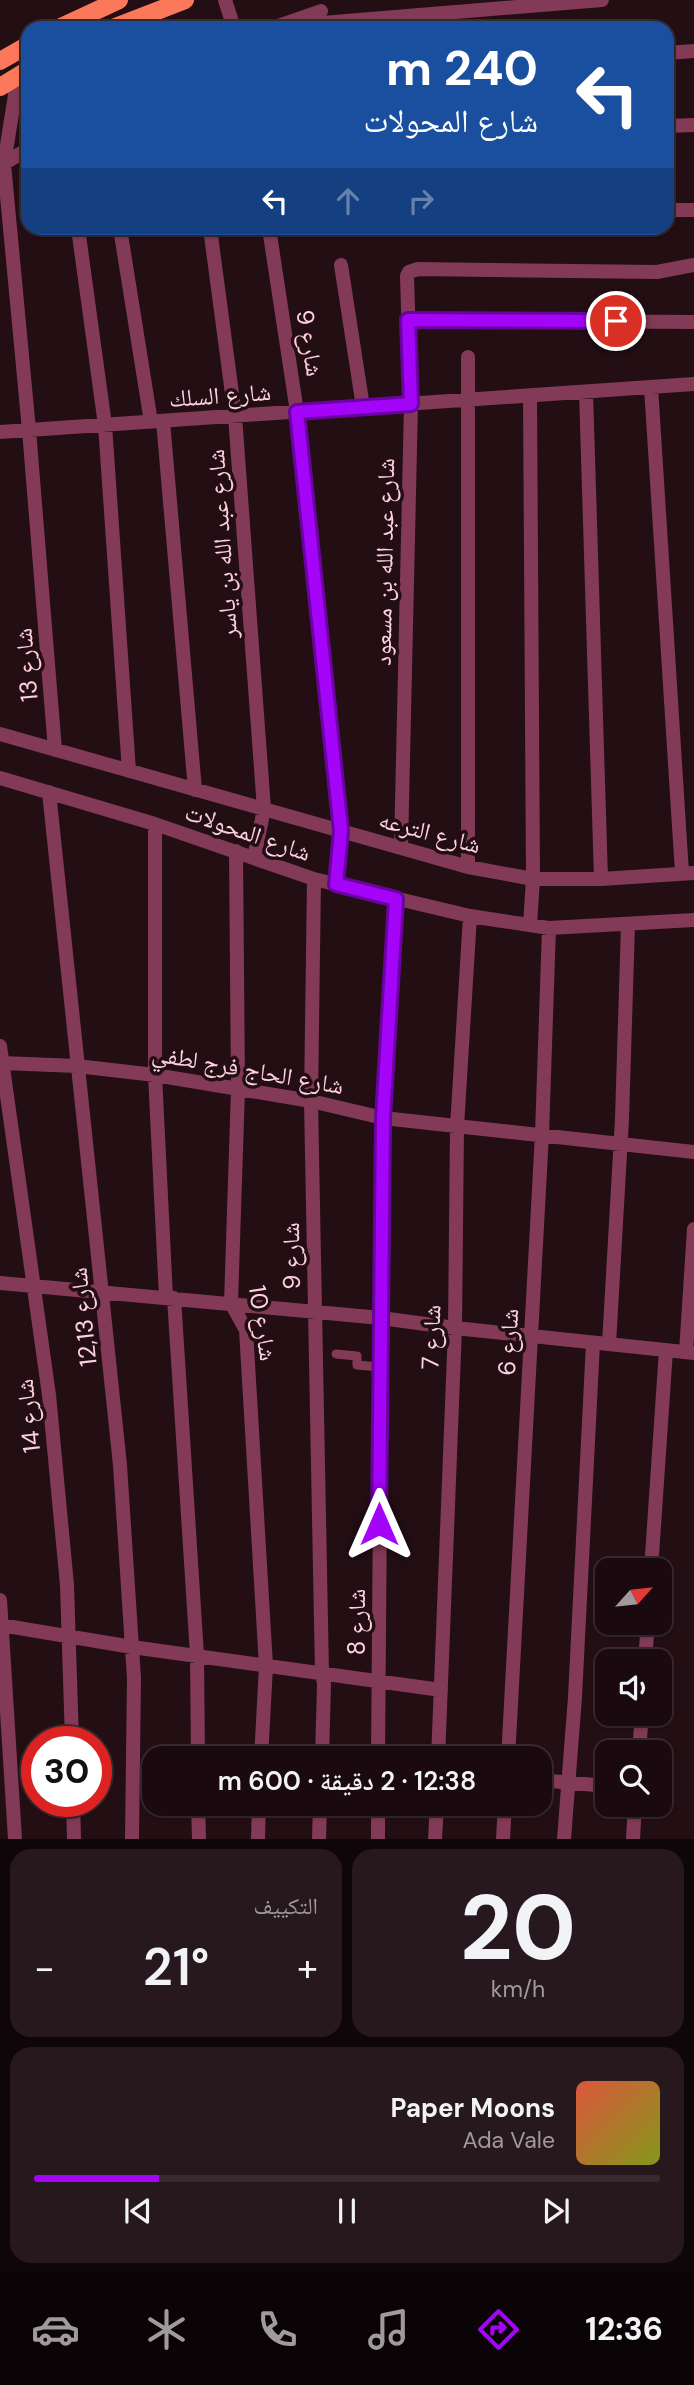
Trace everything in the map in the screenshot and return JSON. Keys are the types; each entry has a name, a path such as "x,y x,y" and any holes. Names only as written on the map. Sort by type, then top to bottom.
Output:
{"main road":[{"path":"74,21 119,0"},
{"path":"131,21 185,0"},
{"path":"0,61 21,49"},
{"path":"0,87 21,74"}],"street":[{"path":"225,0 232,21"},
{"path":"298,21 321,15 602,0"},
{"path":"674,52 694,51"},
{"name":"شارع 13","path":"21,82 2,165 29,430 55,750"},
{"path":"674,126 694,125"},
{"path":"2,165 21,153"},
{"path":"674,210 694,210"},
{"path":"79,235 105,425 130,771"},
{"path":"121,235 157,422 195,790"},
{"name":"شارع عبد الله بن ياسر","path":"211,235 235,416 264,809 254,858"},
{"name":"شارع 9","path":"270,235 297,412 341,831 336,884"},
{"path":"341,265 363,407"},
{"name":"شارع عبد الله بن مسعود","path":"401,848 411,404 407,276 413,269 657,272 694,265"},
{"path":"408,320 694,322"},
{"path":"468,358 468,867"},
{"name":"شارع السلك","path":"0,432 694,384"},
{"path":"651,387 688,873"},
{"path":"586,392 601,879"},
{"path":"530,396 533,879 530,925"},
{"name":"شارع الترعه","path":"0,734 468,867 533,879 601,879 688,873"},
{"name":"شارع المحولات","path":"0,778 155,824 314,879 470,916 550,928 694,920"},
{"name":"شارع 12,13","path":"49,792 120,1465 134,1678 132,1839"},
{"path":"155,824 155,1076 197,1655 198,1746"},
{"name":"شارع 10","path":"236,851 238,1089 232,1303 246,1330 266,1666 262,1746"},
{"name":"شارع 9","path":"314,879 311,1101 324,1684 322,1746"},
{"name":"شارع 8","path":"378,1746 383,1118 396,899"},
{"name":"شارع 7","path":"439,1746 454,1328 457,1127 470,916"},
{"path":"609,1344 622,1119 628,925"},
{"name":"شارع 6","path":"509,1746 542,1134 550,928"},
{"name":"شارع 14","path":"0,1046 49,1395 66,1585 72,1726"},
{"name":"شارع الحاج فرج لطفي","path":"2,1063 77,1066 155,1076 311,1101 383,1118 694,1152"},
{"path":"0,1283 232,1303 690,1352 694,1229"},
{"path":"564,1839 575,1697 593,1343"},
{"path":"652,1558 666,1350"},
{"path":"0,1600 15,1839"},
{"path":"1,1625 132,1647 441,1690"},
{"path":"552,1781 595,1785"},
{"path":"198,1816 199,1839"},
{"path":"258,1839 259,1816"},
{"path":"319,1839 320,1816"},
{"path":"378,1816 378,1839"},
{"path":"435,1839 436,1816"},
{"path":"503,1839 504,1816"},
{"path":"73,1817 74,1839"},
{"path":"633,1839 634,1817"}],"lane":[{"path":"336,1354 357,1356 358,1366 379,1367"}],"route":[{"path":"379,1524 383,1118 396,899 336,884 341,831 297,412 411,404 408,320 616,321"}]}
